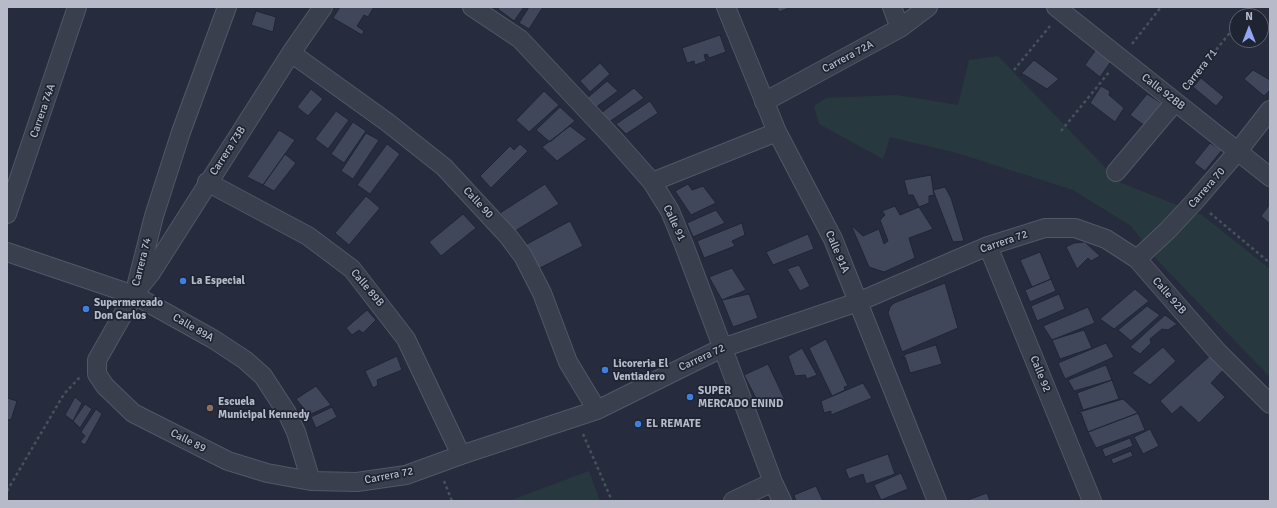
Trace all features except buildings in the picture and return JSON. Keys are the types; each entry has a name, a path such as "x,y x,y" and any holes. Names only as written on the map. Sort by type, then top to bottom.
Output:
{"street":[{"name":"Carrera 74A","path":"7,214 77,7"},
{"name":"Carrera 74","path":"97,360 134,295 154,216 178,139 227,7"},
{"name":"Carrera 73B","path":"134,295 151,273 207,182 323,7"},
{"name":"Calle 91","path":"472,7 520,39 614,139 652,182 670,211 773,482 782,501"},
{"name":"Calle 91A","path":"726,7 775,128 833,239 937,501"},
{"path":"892,7 900,28"},
{"name":"Carrera 72A","path":"764,102 900,28 928,7"},
{"name":"Calle 92BB","path":"1059,10 1270,177"},
{"name":"Calle 90","path":"291,54 387,122 444,167 508,236 523,256 542,293 568,362 597,410"},
{"path":"652,182 775,128 785,91"},
{"name":"Carrera 71","path":"1116,172 1175,102"},
{"name":"Carrera 70","path":"1137,259 1168,230 1195,201 1238,152 1270,110"},
{"name":"Calle 89B","path":"207,182 308,236 352,269 406,339 460,455"},
{"name":"Carrera 72","path":"311,482 357,482 406,475 460,455 597,410 722,348 858,302 988,246 1045,228"},
{"name":"Calle 92B","path":"1045,228 1075,228 1106,239 1137,259 1216,351 1270,404"},
{"name":"Calle 92","path":"988,246 1092,501"},
{"name":"Calle 89A","path":"7,252 134,295 213,339 245,360 263,376 287,413 296,432 311,482"},
{"name":"Calle 89","path":"97,360 97,374 104,386 133,413 228,461 268,473 311,482"},
{"path":"733,501 773,482"}],"path":[{"path":"1014,70 1059,10"},
{"name":"Carrera 71","path":"1175,102 1229,34"},
{"path":"1195,201 1270,263"},
{"path":"7,491 64,394 97,360"},
{"path":"576,417 612,501"}],"shaded area":[{"path":"998,56 1119,182 1202,215 1270,269 1270,377 1158,261 1131,226 1073,190 957,153 890,137 883,159 819,124 814,106 826,98 896,95 958,105 969,60"},
{"path":"589,471 600,501 509,501"}],"place":[{"name":"La Especial","path":"183,281"},
{"name":"Supermercado Don Carlos","path":"86,309"},
{"name":"Licoreria El Ventiadero","path":"605,370"},
{"name":"SUPER MERCADO ENIND","path":"690,397"},
{"name":"Escuela Municipal Kennedy","path":"210,408"},
{"name":"EL REMATE","path":"638,424"}]}
